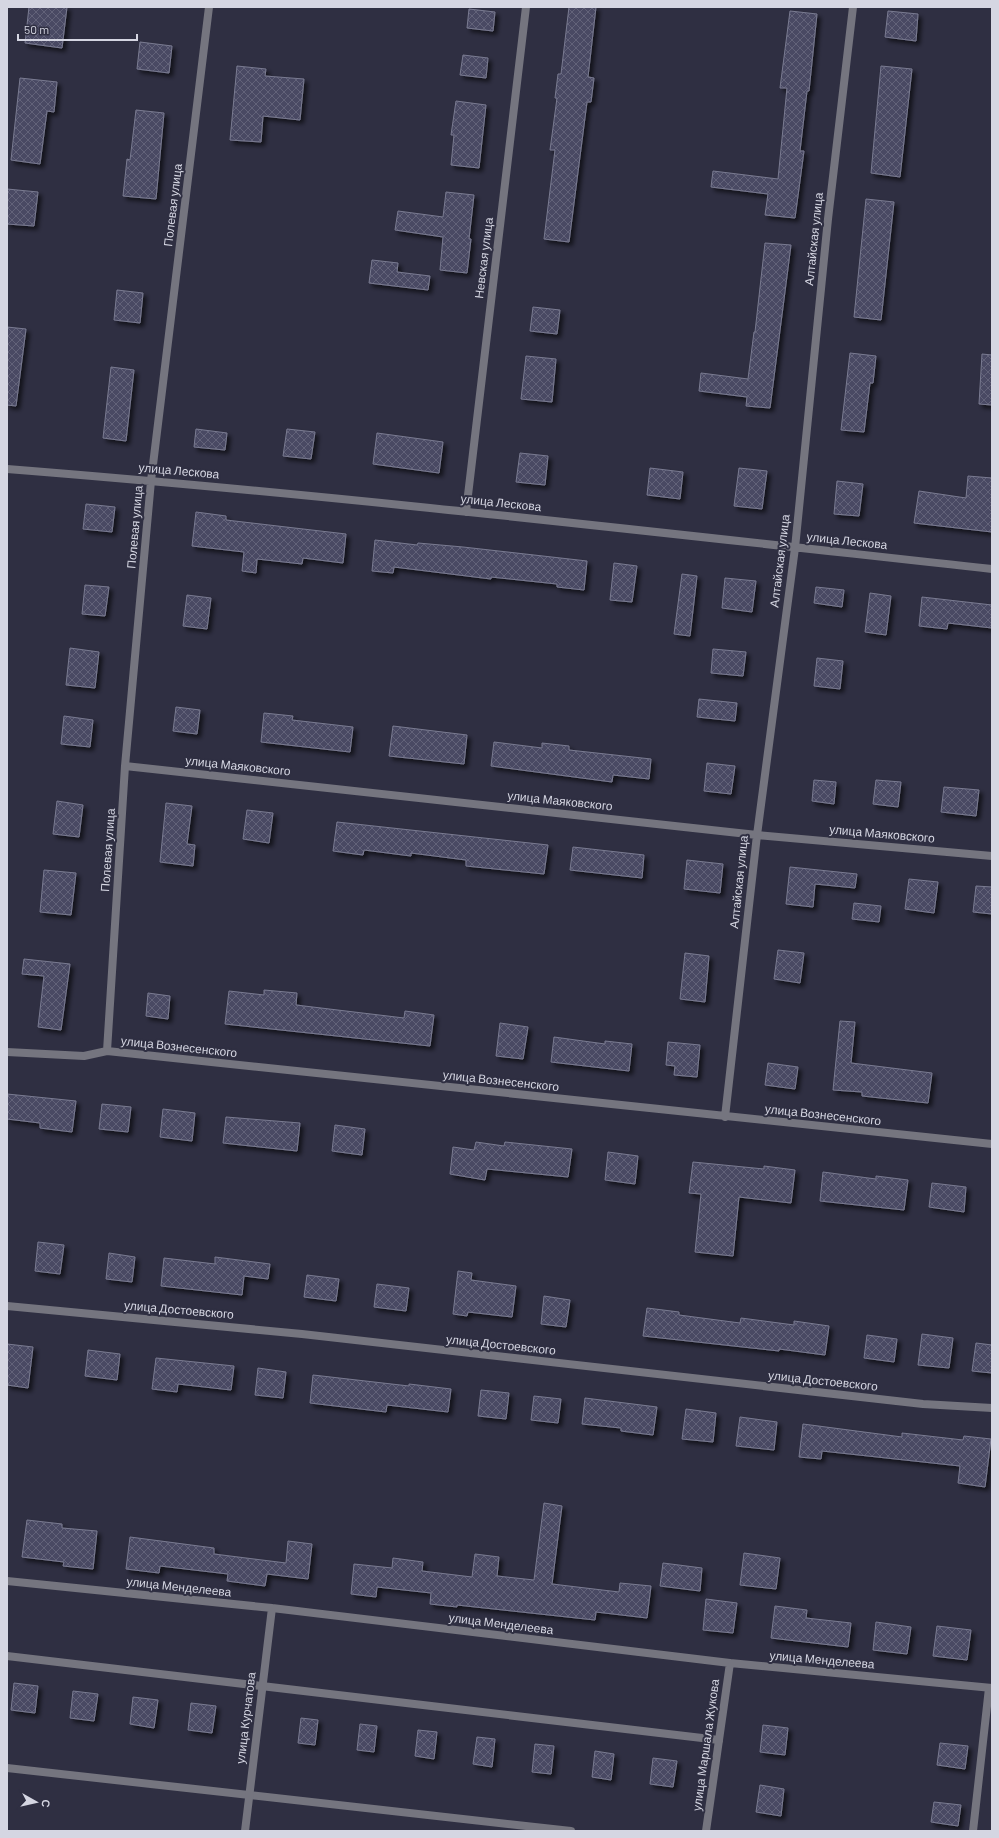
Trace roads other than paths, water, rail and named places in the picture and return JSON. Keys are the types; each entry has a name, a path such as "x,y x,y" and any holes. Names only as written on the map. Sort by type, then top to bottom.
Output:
{"street":[{"name":"Полевая улица","path":"107,1051 126,766 151,481 208,7"},
{"name":"Невская улица","path":"466,512 526,7"},
{"name":"Алтайская улица","path":"725,1117 757,835 795,548 828,219 853,7"},
{"name":"улица Лескова","path":"7,469 151,481 466,512 992,569"},
{"name":"улица Маяковского","path":"126,766 757,835 992,856"},
{"name":"улица Вознесенского","path":"7,1052 84,1056 107,1051 992,1144"},
{"name":"улица Достоевского","path":"7,1306 302,1334 923,1404 992,1408"},
{"name":"улица Менделеева","path":"7,1581 272,1608 730,1663 991,1688"},
{"name":"улица Курчатова","path":"245,1831 272,1608"},
{"path":"7,1656 719,1740"},
{"name":"улица Маршала Жукова","path":"706,1831 730,1663"},
{"path":"972,1831 991,1688"},
{"path":"7,1768 571,1831"}]}
